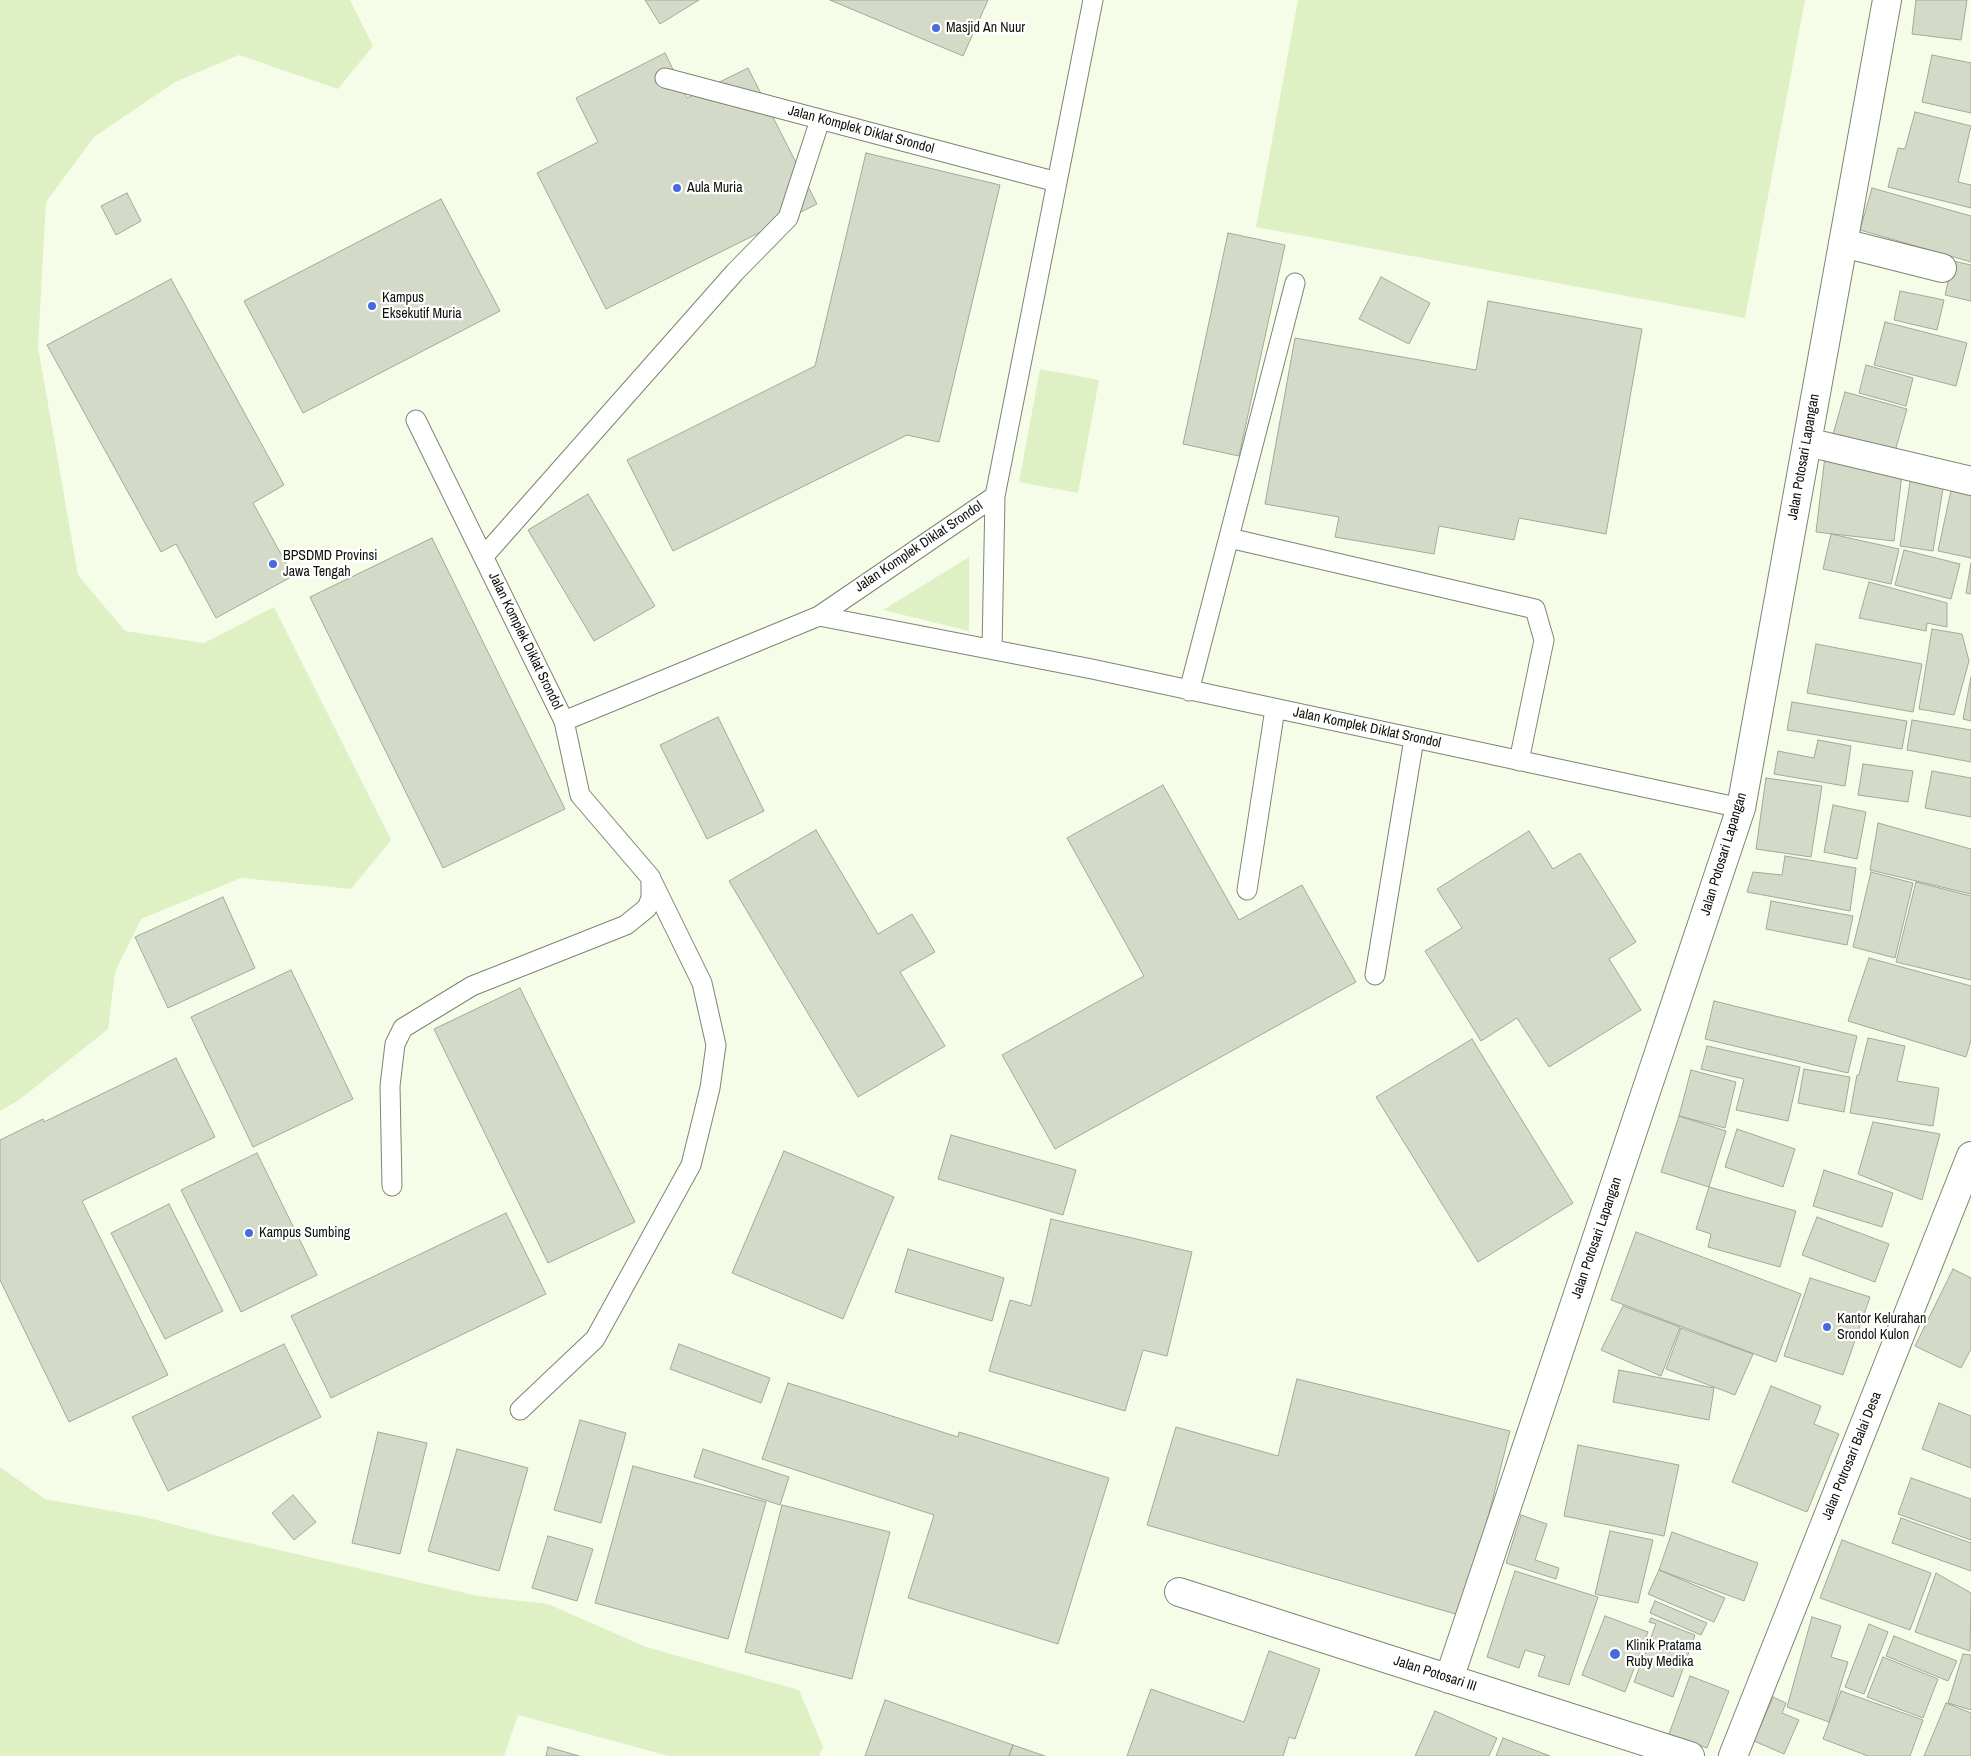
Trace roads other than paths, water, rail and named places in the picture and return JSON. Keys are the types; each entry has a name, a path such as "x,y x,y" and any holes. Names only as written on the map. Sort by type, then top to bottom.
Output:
{"street":[{"name":"Jalan Potosari Lapangan","path":"1449,1679 1741,808 1887,0"},
{"path":"1843,243 1942,268"},
{"path":"1807,442 1971,481"},
{"name":"Jalan Potrosari Balai Desa","path":"1733,1756 1971,1156"},
{"name":"Jalan Potosari III","path":"1179,1592 1690,1756"}],"lane":[{"name":"Jalan Komplek Diklat Srondol","path":"992,649 995,496 1093,0"},
{"name":"Jalan Komplek Diklat Srondol","path":"664,78 1057,182"},
{"path":"484,556 735,272 788,218 820,120"},
{"path":"1189,691 1296,283"},
{"name":"Jalan Komplek Diklat Srondol","path":"416,420 564,721 819,616 995,496"},
{"path":"1229,538 1535,609 1544,640 1519,761"},
{"name":"Jalan Komplek Diklat Srondol","path":"819,616 992,649 1741,808"},
{"path":"1247,890 1275,709"},
{"path":"520,1410 596,1339 691,1164 710,1088 716,1045 702,983 651,878 580,794 564,721"},
{"path":"1375,975 1414,738"},
{"path":"392,1186 390,1086 395,1044 403,1028 472,986 626,925 647,908 651,898 651,878"}],"place":[{"name":"Masjid An Nuur","path":"936,28"},
{"name":"Aula Muria","path":"677,188"},
{"name":"Kampus Eksekutif Muria","path":"372,306"},
{"name":"BPSDMD Provinsi Jawa Tengah","path":"273,564"},
{"name":"Kampus Sumbing","path":"249,1233"},
{"name":"Kantor Kelurahan Srondol Kulon","path":"1827,1327"},
{"name":"Klinik Pratama Ruby Medika","path":"1615,1654"}]}
